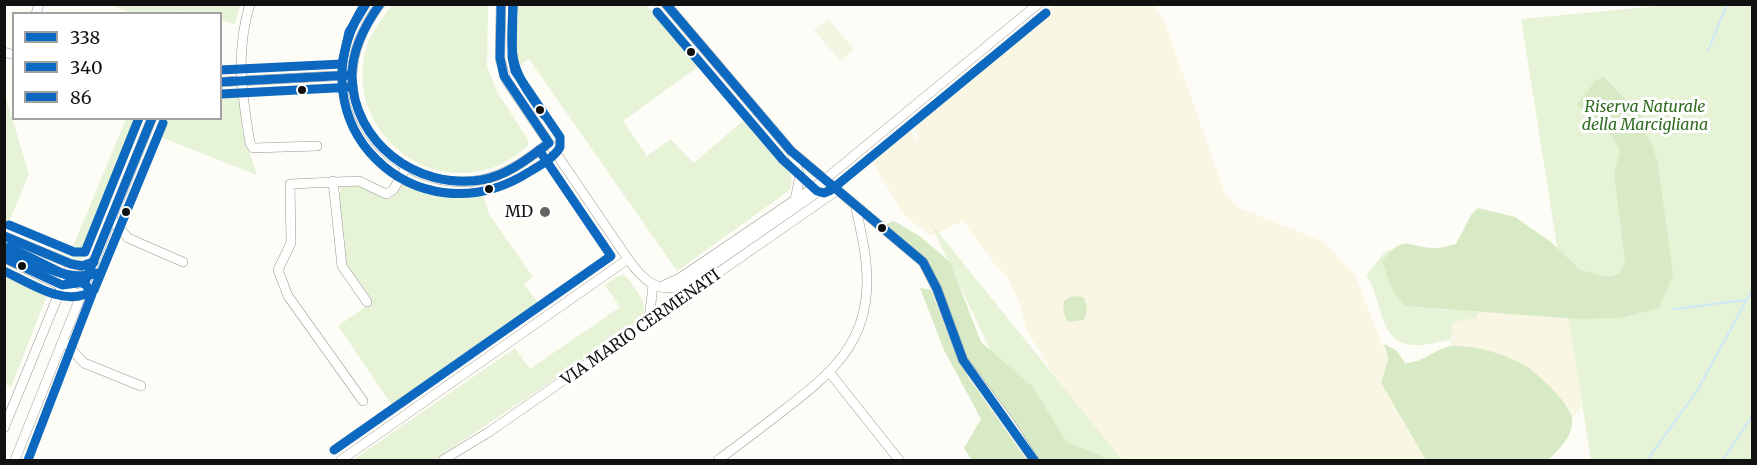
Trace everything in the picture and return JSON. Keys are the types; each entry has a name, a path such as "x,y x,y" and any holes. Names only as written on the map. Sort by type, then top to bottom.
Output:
{"street":[{"path":"250,4 241,35 240,81 253,148 317,146"},
{"path":"380,4 360,36 352,75 357,105 369,132 383,150 406,168 441,180 479,180 509,170 549,143"},
{"path":"501,4 500,58 504,76 628,259 641,276 653,285 662,289 682,286 795,200 829,186"},
{"path":"666,4 791,151 829,186 912,252 926,266 937,289 952,336 963,360 1010,423 1034,460"},
{"path":"653,285 671,283 829,186 1038,4"},
{"path":"222,82 352,75"},
{"path":"15,460 151,120"},
{"path":"791,151 800,176 795,200"},
{"path":"363,400 288,296 278,270 291,243 290,184 359,181 386,194 393,190 406,168"},
{"path":"333,181 342,266 368,302"},
{"name":"VIA MARIO CERMENATI","path":"443,460 666,311 829,186"},
{"path":"718,460 830,373 853,340 865,303 866,259 856,208"},
{"path":"111,219 128,238 183,262"},
{"path":"4,236 71,264 82,266 94,262"},
{"path":"17,263 18,251 25,245"},
{"path":"4,258 80,296"},
{"path":"341,460 628,259"},
{"path":"71,264 80,271 85,282"},
{"path":"4,428 71,264"},
{"path":"62,285 85,282"},
{"path":"644,326 653,300 653,285"},
{"path":"677,303 682,286"},
{"path":"653,300 666,311"},
{"path":"63,340 84,363 141,386"},
{"path":"830,373 899,460"}],"shaded area":[{"path":"1055,5 1154,5 1164,20 1225,194 1237,207 1324,242 1355,275 1388,359 1381,383 1426,460 1105,460 1026,329 1020,303 1007,276 994,263 963,221 931,236 903,214 869,157 909,128 918,143 916,128 926,111"},
{"path":"1479,312 1575,319 1638,333 1572,419 1569,408 1557,394 1521,362 1480,349 1450,346 1453,335 1451,326 1454,322 1476,318"}],"green space":[{"path":"393,4 488,5 487,66 497,92 529,141 527,147 506,162 492,168 454,173 436,170 419,163 403,154 389,142 369,110 362,76 365,51 370,38"},
{"path":"111,5 240,5 235,24 222,20 222,12 128,12"},
{"path":"512,5 646,5 699,66 623,121 647,156 671,139 694,163 745,119 784,161 792,180 790,190 677,271 529,59 514,69 511,53"},
{"name":"Riserva Naturale della Marcigliana","path":"1669,5 1752,5 1752,460 1591,460 1521,19"},
{"path":"828,19 854,49 840,61 814,30"},
{"path":"1604,77 1642,117 1641,129 1651,142 1658,163 1673,275 1659,308 1621,318 1575,319 1404,306 1392,290 1382,261 1402,244 1442,248 1456,244 1471,215 1478,208 1515,217 1551,242 1580,270 1606,277 1619,274 1625,262 1614,174 1620,150 1611,135 1577,105 1595,81"},
{"path":"222,94 241,94 242,130 257,175 158,136 166,120 222,120"},
{"path":"5,95 29,174 6,229 4,228"},
{"path":"126,120 143,120 87,256 79,260 60,252 67,251 74,244"},
{"path":"405,180 424,188 443,192 462,194 482,192 489,214 533,277 524,284 542,308 396,411 338,326 365,307 337,266 332,194 341,192 339,182 362,182 386,199 395,194"},
{"path":"894,221 921,237 950,262 981,342 1033,387 1067,443 1101,455 1105,460 1038,460 965,360 931,269 907,243 884,225"},
{"path":"930,222 1122,460 1042,460"},
{"path":"1392,249 1382,261 1404,306 1479,312 1476,318 1454,322 1451,327 1453,335 1450,340 1413,345 1401,342 1393,336 1382,318 1366,275 1386,251"},
{"path":"5,267 43,284 48,293 11,387 5,384"},
{"path":"623,275 629,280 644,305 641,318 633,327 434,460 353,460 515,348 530,369 620,307 605,285"},
{"path":"920,288 931,290 954,350 969,378 1027,460 972,460 964,448 981,419 944,350"},
{"path":"1072,296 1083,297 1085,300 1087,308 1084,320 1068,322 1063,312 1064,301"},
{"path":"1384,344 1396,350 1405,363 1418,361 1452,346 1487,350 1519,362 1541,378 1565,404 1572,418 1571,430 1548,460 1426,460 1381,383 1388,359"}],"waterway":[{"path":"1708,51 1727,4"},
{"path":"1647,460 1697,391 1752,290"},
{"path":"1674,309 1745,300"},
{"path":"1723,460 1752,416"}],"transit line":[{"name":"340","path":"365,4 346,48 343,90 354,128 376,159 407,182 445,193 486,190 529,172 550,158 560,147 560,137 515,71 512,57 513,4"},
{"name":"86","path":"222,70 342,64 349,32 366,4"},
{"name":"338","path":"380,4 360,38 354,57 352,76 355,100 364,122 376,141 393,157 412,169 434,177 457,181 481,180 500,175 549,143"},
{"name":"338","path":"501,4 500,58 504,76 549,143"},
{"name":"338","path":"666,4 791,151 923,262 937,289 963,360 1034,460"},
{"name":"86","path":"513,5 512,40 515,64 524,86 544,115"},
{"name":"340","path":"657,12 783,160 817,191 824,193 831,190 1046,13"},
{"name":"338","path":"222,82 352,75"},
{"name":"340","path":"222,94 353,87"},
{"name":"86","path":"9,225 74,252 85,252 138,120"},
{"name":"338","path":"85,282 151,120"},
{"name":"340","path":"4,271 60,296 72,297 94,290 163,123"},
{"name":"86","path":"334,450 611,256 539,150"},
{"name":"338","path":"4,236 71,264 82,266 94,262"},
{"name":"86","path":"9,247 86,285 92,294 28,460"},
{"name":"340","path":"4,249 50,270 74,276 98,273"},
{"name":"338","path":"4,258 62,285 85,282"}],"place":[{"name":"MD","path":"545,212"}]}
